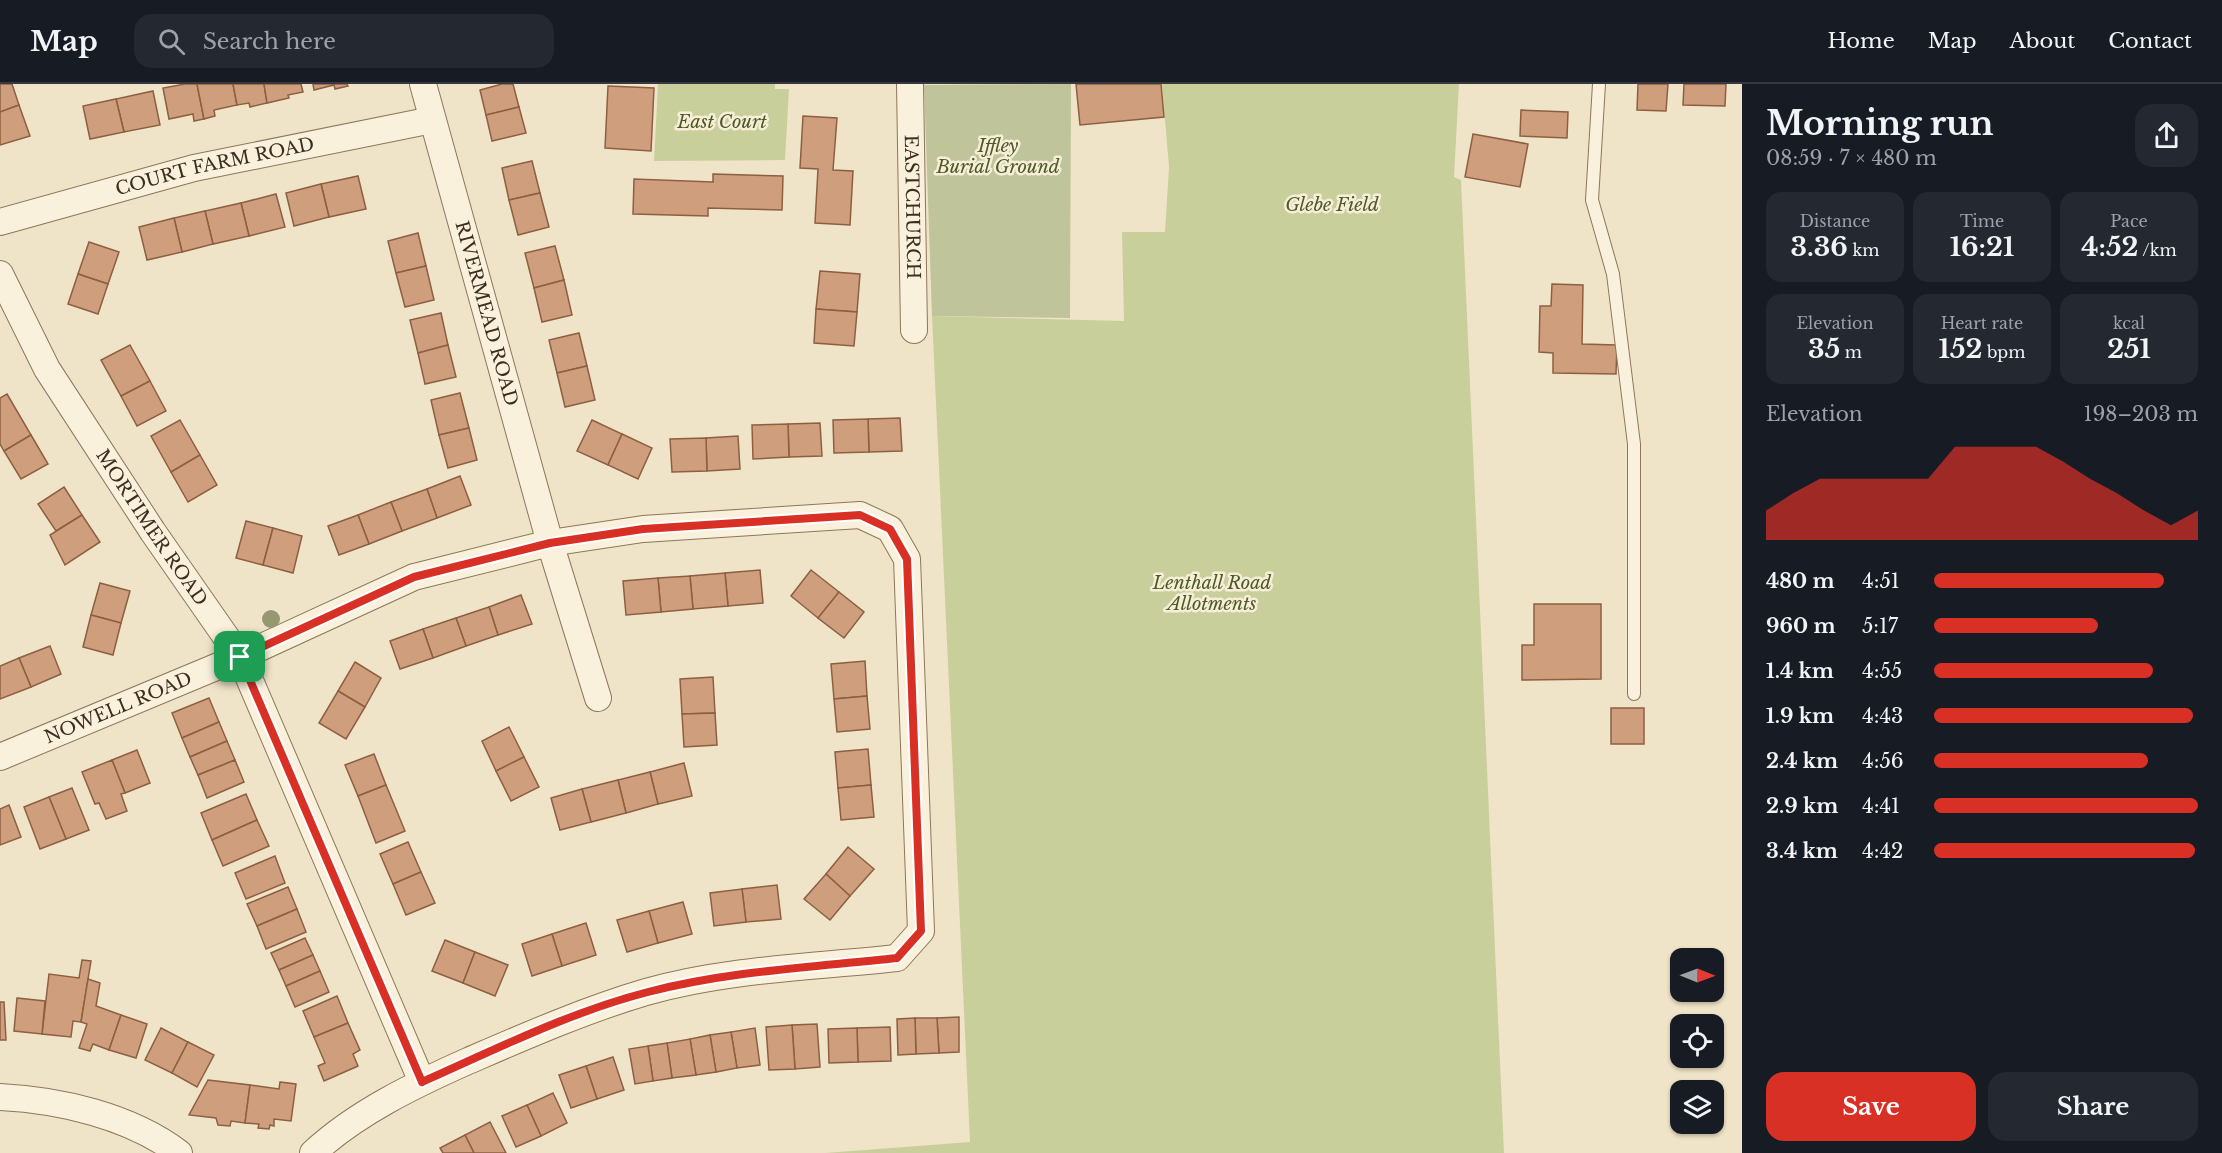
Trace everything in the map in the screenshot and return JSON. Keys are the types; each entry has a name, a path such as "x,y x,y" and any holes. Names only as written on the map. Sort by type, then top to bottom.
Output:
{"street":[{"name":"RIVERMEAD ROAD","path":"423,84 550,543 598,698"},
{"name":"EASTCHURCH","path":"910,84 914,330"},
{"name":"COURT FARM ROAD","path":"0,222 194,168 432,120"},
{"name":"MORTIMER ROAD","path":"0,274 47,369 153,532 240,657 422,1082"},
{"name":"NOWELL ROAD","path":"0,757 240,657 414,577 550,543 643,529 860,515 890,529 907,559 921,931 897,958 718,977 647,992 544,1028 422,1082"},
{"path":"313,1153 331,1136 422,1082"},
{"path":"0,1098 25,1099 84,1110 144,1133 179,1153"}],"lane":[{"path":"1599,84 1592,200 1613,274 1634,444 1634,694"}],"green space":[{"name":"East Court","path":"658,84 775,84 775,89 789,89 785,160 654,161"},
{"name":"Iffley Burial Ground","path":"1071,84 1070,318 932,316 924,85"},
{"name":"Lenthall Road Allotments","path":"1162,84 1459,84 1454,177 1461,180 1504,1153 825,1153 970,1142 932,316 1124,321 1122,232 1165,232 1169,167"}],"building":[{"path":"0,84 12,84 19,105 0,112"},
{"path":"197,84 204,119 194,121 193,114 169,119 163,88"},
{"path":"197,84 233,84 237,105 214,110 215,116 204,119"},
{"path":"233,84 264,84 267,103 250,107 249,103 237,105"},
{"path":"264,84 301,84 303,92 267,103"},
{"path":"313,84 347,84 348,86 335,89 334,85 314,90"},
{"path":"502,84 513,84 519,107 486,115 480,90"},
{"path":"1076,84 1161,84 1164,117 1080,125"},
{"path":"1638,84 1668,84 1666,111 1637,110"},
{"path":"1684,84 1726,84 1725,106 1683,105"},
{"path":"608,86 654,88 651,151 605,148"},
{"path":"153,91 160,125 124,132 116,99"},
{"path":"116,99 124,132 90,139 83,106"},
{"path":"19,105 30,136 0,145 0,112"},
{"path":"519,107 526,133 492,141 486,115"},
{"path":"1521,110 1568,112 1567,138 1520,136"},
{"path":"803,116 837,118 833,170 853,171 850,225 815,223 818,169 800,168"},
{"path":"1473,134 1528,144 1520,187 1465,177"},
{"path":"532,161 540,193 509,200 502,168"},
{"path":"713,174 783,176 782,210 708,208 708,216 633,214 634,179 713,182"},
{"path":"358,176 366,209 329,217 321,184"},
{"path":"321,184 329,217 294,226 286,193"},
{"path":"540,193 549,227 518,235 509,200"},
{"path":"276,194 285,227 249,236 241,203"},
{"path":"241,203 249,236 213,244 205,211"},
{"path":"205,211 213,244 182,252 174,218"},
{"path":"174,218 182,252 147,260 139,227"},
{"path":"418,233 426,266 396,273 388,241"},
{"path":"89,242 119,252 108,284 78,274"},
{"path":"555,246 564,280 534,288 525,253"},
{"path":"426,266 434,300 405,307 396,273"},
{"path":"820,271 860,274 857,312 816,309"},
{"path":"78,274 108,284 98,314 68,304"},
{"path":"564,280 572,315 542,322 534,288"},
{"path":"1552,284 1583,285 1582,344 1617,345 1616,374 1553,373 1553,353 1539,352 1540,306 1551,306"},
{"path":"816,309 857,312 854,346 814,343"},
{"path":"441,313 448,345 418,353 410,320"},
{"path":"579,333 587,366 557,373 549,340"},
{"path":"130,345 150,381 121,396 101,360"},
{"path":"448,345 456,377 425,384 418,353"},
{"path":"587,366 595,400 565,407 557,373"},
{"path":"150,381 166,411 137,426 121,396"},
{"path":"460,393 469,428 439,435 431,400"},
{"path":"7,394 31,435 4,451 0,444 0,398"},
{"path":"900,418 902,451 869,452 868,419"},
{"path":"868,419 869,452 834,453 833,420"},
{"path":"180,420 200,455 171,472 151,436"},
{"path":"592,420 622,434 608,465 577,451"},
{"path":"820,423 822,456 789,457 788,424"},
{"path":"788,424 789,457 753,459 752,425"},
{"path":"469,428 477,460 448,468 439,435"},
{"path":"622,434 652,448 638,479 608,465"},
{"path":"31,435 48,464 21,479 4,451"},
{"path":"738,436 740,469 707,471 706,438"},
{"path":"706,438 707,471 672,472 670,439"},
{"path":"200,455 217,485 188,502 171,472"},
{"path":"460,476 471,505 437,518 427,489"},
{"path":"64,487 82,515 56,531 38,504"},
{"path":"427,489 437,518 402,531 391,502"},
{"path":"391,502 402,531 369,544 358,515"},
{"path":"82,515 100,542 65,565 50,535"},
{"path":"358,515 369,544 339,555 328,526"},
{"path":"246,521 273,528 263,565 236,558"},
{"path":"273,528 302,536 293,573 263,565"},
{"path":"760,570 763,603 728,606 725,573"},
{"path":"811,570 839,592 818,618 791,596"},
{"path":"725,573 728,606 693,609 690,576"},
{"path":"690,576 693,609 661,612 658,578"},
{"path":"658,578 661,612 626,615 623,581"},
{"path":"100,583 130,591 121,623 91,615"},
{"path":"839,592 864,612 844,638 818,618"},
{"path":"521,595 532,624 498,635 489,607"},
{"path":"1534,604 1601,604 1601,679 1522,680 1522,645 1534,645"},
{"path":"489,607 498,635 466,646 456,618"},
{"path":"91,615 121,623 113,655 83,647"},
{"path":"456,618 466,646 433,658 423,629"},
{"path":"423,629 433,658 400,669 390,641"},
{"path":"50,646 61,674 31,687 19,658"},
{"path":"19,658 31,687 0,699 0,666"},
{"path":"865,661 867,696 834,699 831,664"},
{"path":"355,662 381,678 365,707 338,691"},
{"path":"713,677 715,713 682,714 680,679"},
{"path":"338,691 365,707 346,739 319,723"},
{"path":"867,696 870,729 837,732 834,699"},
{"path":"209,698 219,722 182,738 172,713"},
{"path":"1611,708 1644,708 1644,744 1611,744"},
{"path":"715,713 717,745 684,747 682,714"},
{"path":"219,722 227,741 190,757 182,738"},
{"path":"509,727 524,757 496,771 482,741"},
{"path":"227,741 235,760 198,775 190,757"},
{"path":"868,749 871,785 838,788 835,752"},
{"path":"137,750 150,783 125,793 112,760"},
{"path":"374,754 386,785 358,796 345,765"},
{"path":"524,757 539,787 511,801 496,771"},
{"path":"112,760 125,793 121,794 127,811 106,819 99,803 95,804 82,772"},
{"path":"235,760 244,782 207,798 198,775"},
{"path":"684,763 692,796 658,804 650,772"},
{"path":"650,772 658,804 626,813 618,780"},
{"path":"618,780 626,813 591,822 582,789"},
{"path":"386,785 405,831 376,843 358,796"},
{"path":"871,785 874,817 841,820 838,788"},
{"path":"72,788 89,830 66,839 49,797"},
{"path":"582,789 591,822 560,830 551,798"},
{"path":"246,794 257,820 212,840 201,813"},
{"path":"49,797 66,839 40,849 24,807"},
{"path":"9,805 21,837 0,845 0,809"},
{"path":"257,820 269,846 223,866 212,840"},
{"path":"408,842 421,872 393,884 380,854"},
{"path":"848,847 874,869 850,896 826,874"},
{"path":"275,856 285,883 246,899 235,873"},
{"path":"421,872 435,903 406,915 393,884"},
{"path":"826,874 850,896 830,920 804,899"},
{"path":"777,885 781,919 746,922 742,889"},
{"path":"288,887 297,909 257,926 247,904"},
{"path":"742,889 746,922 714,926 710,893"},
{"path":"683,902 692,934 658,943 649,911"},
{"path":"297,909 306,932 266,949 257,926"},
{"path":"649,911 658,943 627,952 617,920"},
{"path":"586,923 596,955 562,966 552,934"},
{"path":"552,934 562,966 532,976 522,944"},
{"path":"305,938 313,955 279,970 271,953"},
{"path":"445,940 475,952 463,983 432,971"},
{"path":"475,952 508,965 495,996 463,983"},
{"path":"313,955 320,971 286,986 279,970"},
{"path":"82,960 91,961 81,1022 73,1021 71,1037 42,1034 49,974 79,978"},
{"path":"320,971 329,992 295,1007 286,986"},
{"path":"88,979 100,983 96,1006 121,1015 109,1050 93,1044 90,1051 79,1048 87,1024 81,1022"},
{"path":"337,996 348,1023 314,1037 303,1011"},
{"path":"17,998 45,1001 42,1034 14,1031"},
{"path":"0,1002 4,1002 6,1040 0,1040"},
{"path":"121,1015 147,1024 136,1058 109,1050"},
{"path":"959,1017 959,1052 939,1053 937,1018"},
{"path":"915,1018 937,1018 939,1053 916,1054"},
{"path":"915,1018 916,1054 898,1055 897,1019"},
{"path":"348,1023 360,1050 353,1054 358,1066 324,1081 318,1066 325,1063 314,1037"},
{"path":"817,1024 820,1067 795,1069 792,1025"},
{"path":"792,1025 795,1069 769,1070 766,1027"},
{"path":"890,1027 891,1061 858,1062 857,1028"},
{"path":"161,1028 188,1042 172,1073 145,1060"},
{"path":"755,1028 760,1065 737,1068 731,1032"},
{"path":"857,1028 858,1062 829,1063 828,1029"},
{"path":"731,1032 737,1068 716,1072 710,1035"},
{"path":"710,1035 716,1072 696,1075 690,1039"},
{"path":"690,1039 696,1075 672,1078 667,1043"},
{"path":"188,1042 214,1055 197,1087 172,1073"},
{"path":"667,1043 672,1078 653,1081 648,1046"},
{"path":"648,1046 653,1081 635,1084 629,1049"},
{"path":"613,1057 624,1090 597,1099 586,1066"},
{"path":"586,1066 597,1099 571,1108 559,1075"},
{"path":"208,1080 250,1085 245,1123 231,1121 230,1126 218,1125 216,1118 189,1115"},
{"path":"280,1082 296,1084 291,1121 274,1119 274,1126 270,1125 269,1129 258,1128 259,1124 245,1123 250,1085 279,1089"},
{"path":"553,1093 567,1123 541,1136 527,1105"},
{"path":"527,1105 541,1136 516,1147 502,1116"},
{"path":"490,1122 506,1153 474,1153 465,1135"},
{"path":"465,1135 474,1153 443,1153 440,1148"}],"route":[{"path":"860,515 890,529 907,559 921,931 897,958 718,977 647,992 544,1028 422,1082 240,657 414,577 550,543 643,529 860,515"}],"park label":[{"name":"Glebe Field","path":"1332,205"}]}
